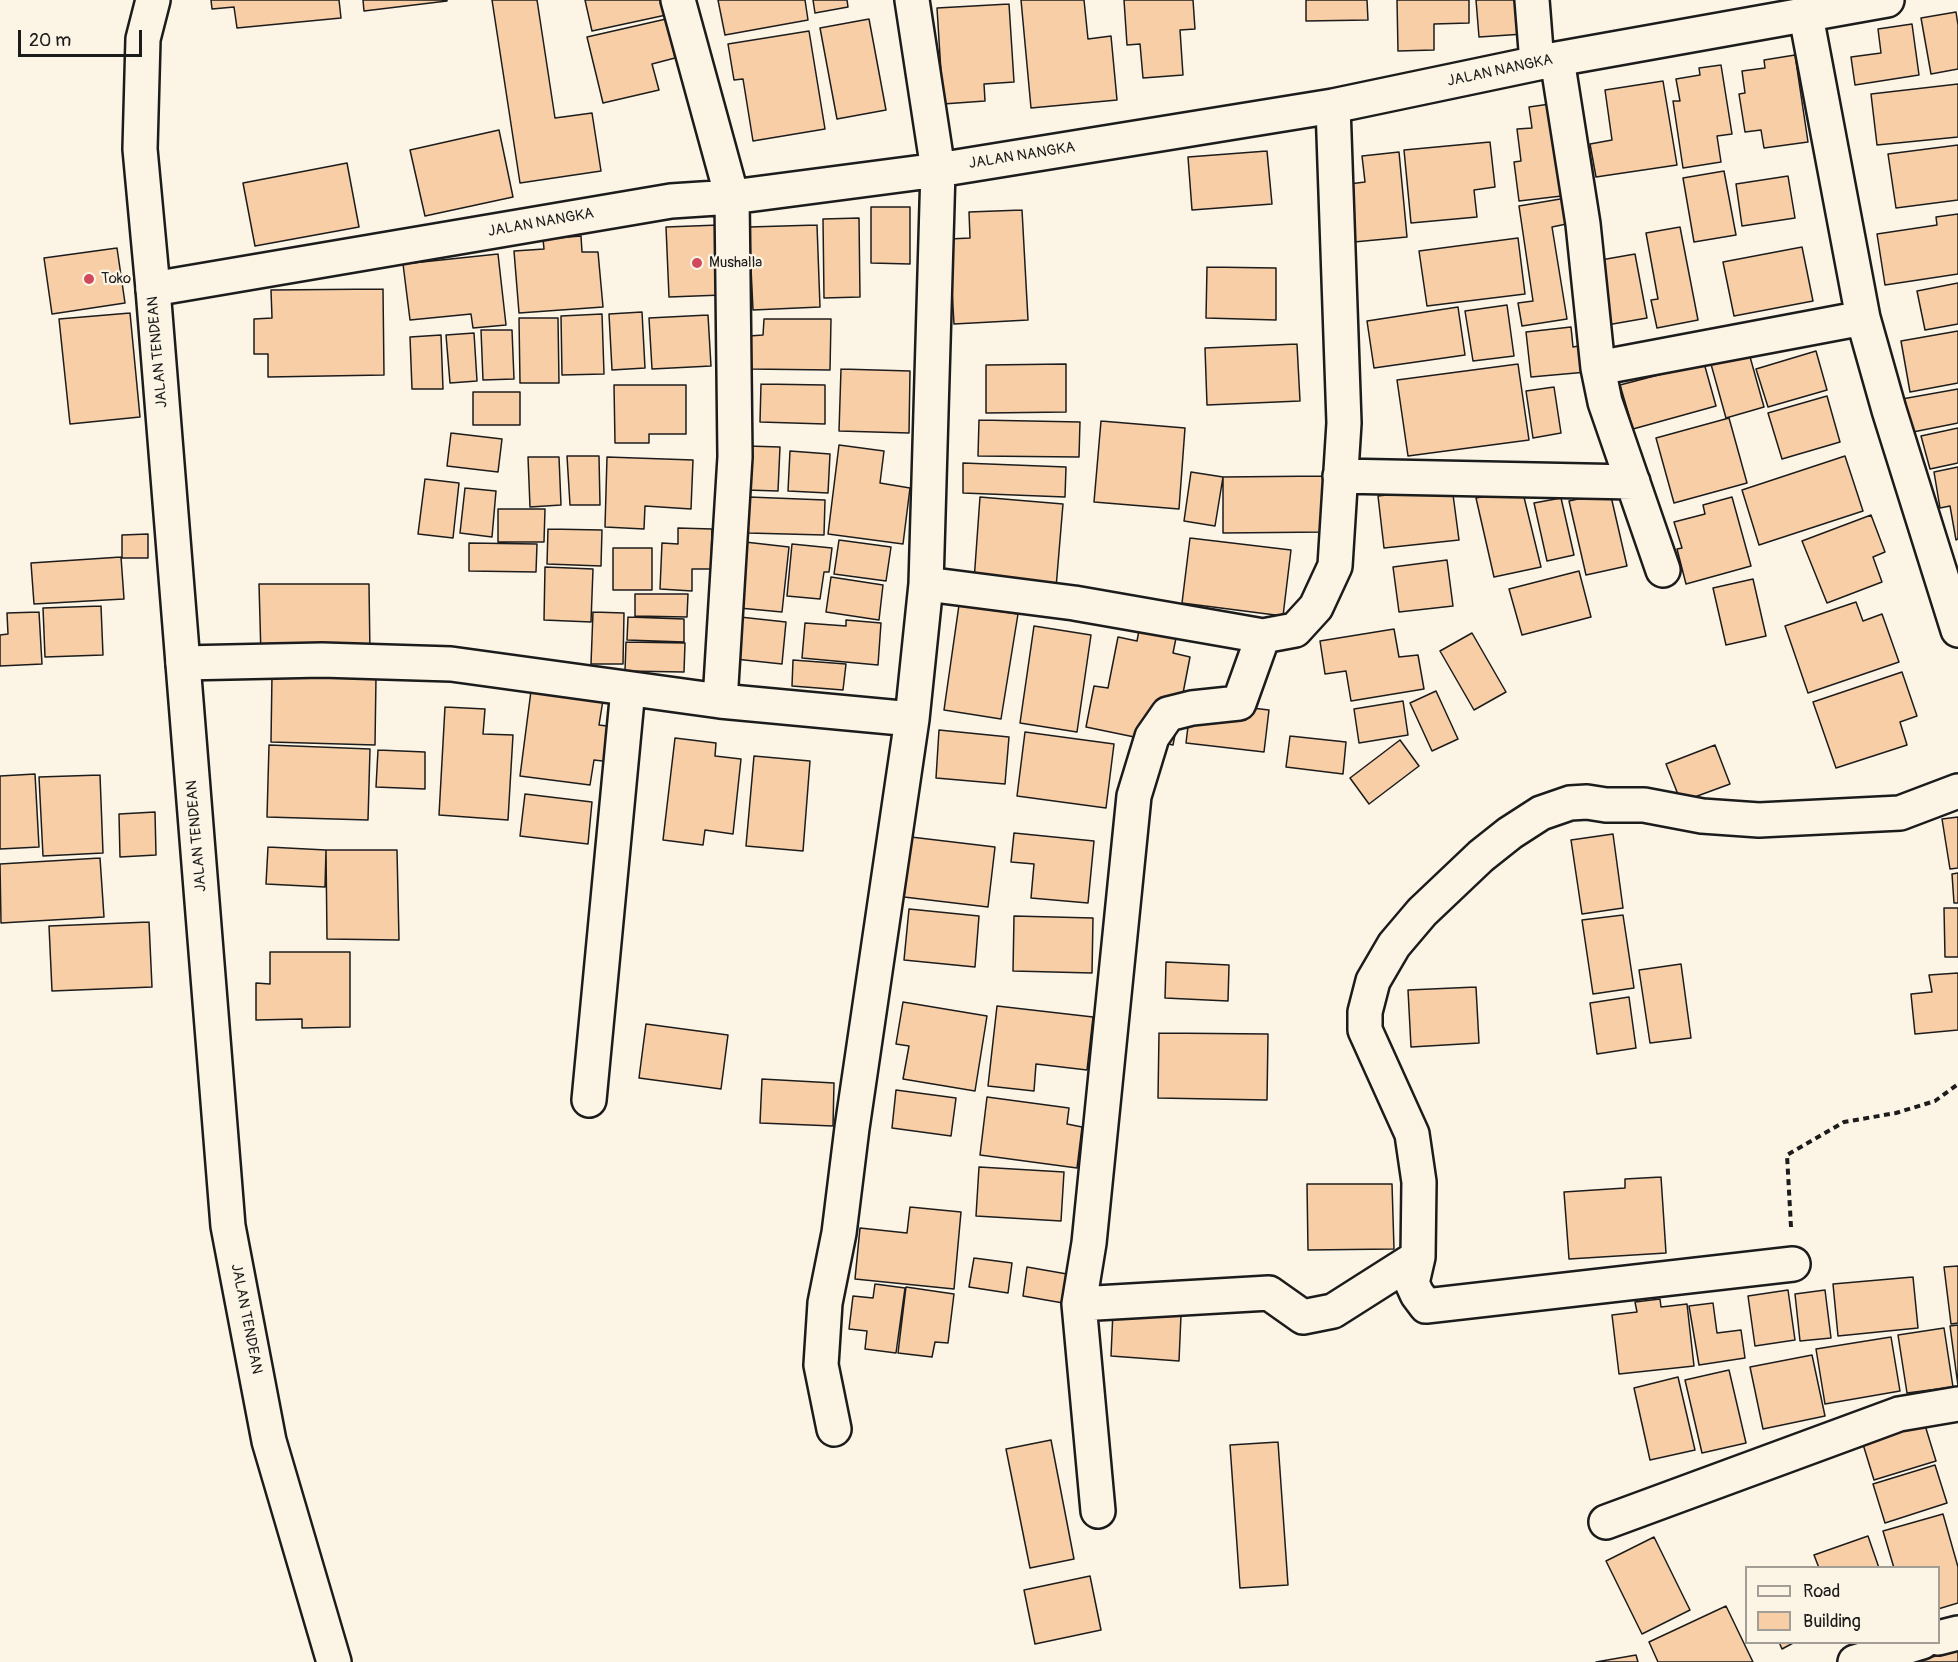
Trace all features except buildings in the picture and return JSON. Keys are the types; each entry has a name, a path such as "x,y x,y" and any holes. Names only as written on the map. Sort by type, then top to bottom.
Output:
{"street":[{"name":"JALAN TENDEAN","path":"153,0 143,39 140,149 228,1226 269,1441 334,1662"},
{"path":"678,0 732,197 735,457 720,701"},
{"path":"834,1429 821,1365 825,1303 839,1233 855,1105 912,719 926,584 938,170 912,0"},
{"path":"1532,0 1583,224 1598,368 1605,402 1664,570"},
{"name":"JALAN NANGKA","path":"153,290 671,201 732,197 938,170 1333,106 1547,61 1816,9 1887,0"},
{"path":"1816,9 1863,318 1888,410 1958,630"},
{"path":"926,584 1074,603 1263,636 1295,630 1316,607 1335,566 1344,423 1333,106"},
{"path":"1598,368 1863,318"},
{"path":"1340,476 1633,482"},
{"path":"1098,1511 1078,1304 1089,1243 1134,796 1152,738 1168,714 1192,708 1239,703 1263,636"},
{"path":"183,663 322,660 452,664 720,701 912,719"},
{"path":"589,1100 628,689"},
{"path":"1793,1264 1426,1306 1412,1283 1418,1257 1419,1182 1412,1134 1365,1030 1365,1012 1373,981 1394,945 1422,912 1481,856 1510,832 1541,813 1570,803 1644,805 1702,816 1759,820 1900,813 1958,791"},
{"path":"1078,1304 1269,1293 1303,1317 1333,1311 1418,1257"},
{"path":"1606,1522 1899,1414 1958,1404"},
{"path":"1940,1638 1958,1633"},
{"path":"1855,1662 1915,1644"}],"path":[{"path":"1793,1264 1787,1155 1844,1122 1896,1113 1935,1101 1958,1084"}],"place":[{"name":"Mushalla","path":"697,263"},
{"name":"Toko","path":"89,279"}]}
